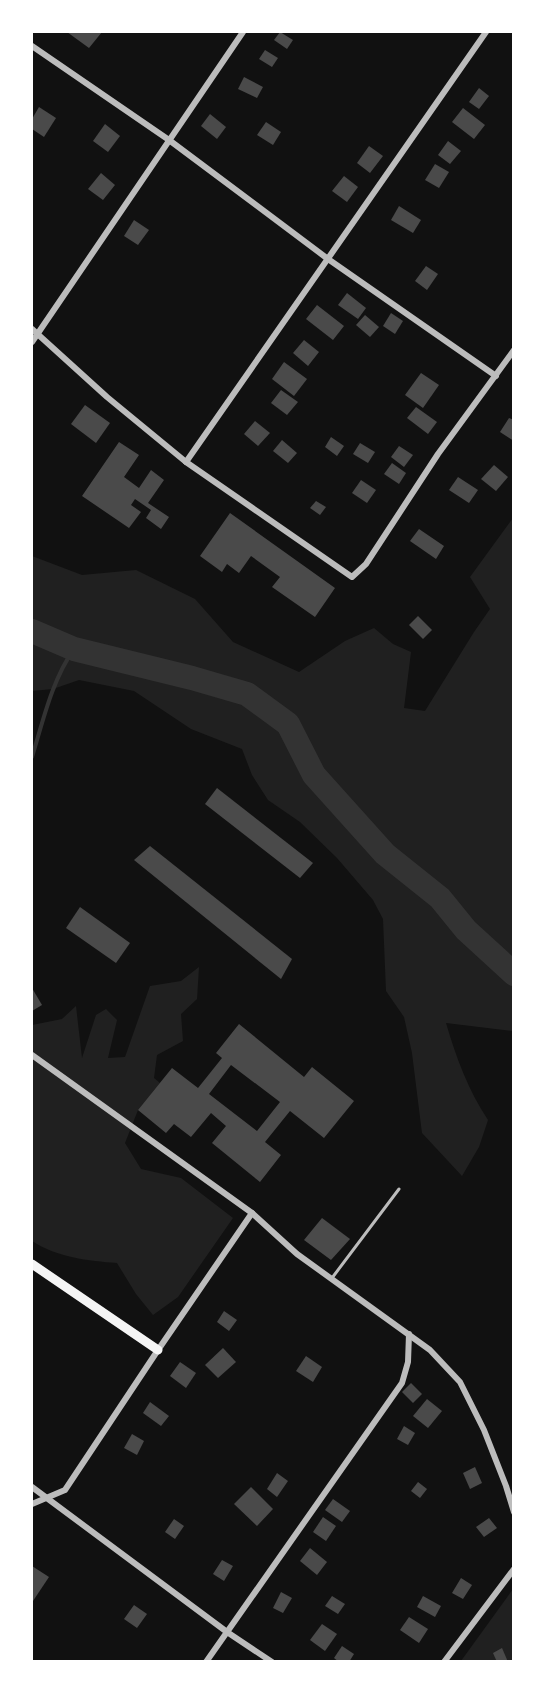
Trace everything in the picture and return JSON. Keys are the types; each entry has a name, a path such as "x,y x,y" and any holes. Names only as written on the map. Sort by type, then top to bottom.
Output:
{"main road":[{"path":"32,1264 158,1350"}],"street":[{"path":"32,342 243,32"},
{"path":"186,462 486,32"},
{"path":"32,46 169,140 328,259 496,376"},
{"path":"32,329 36,336 186,462 352,577 366,564 438,454 513,350"},
{"path":"32,1055 252,1213 297,1254 430,1350 460,1382 484,1430 506,1486 513,1512"},
{"path":"32,1504 65,1490 252,1213"},
{"path":"206,1662 402,1383 408,1362 409,1334"},
{"path":"32,1487 227,1632 272,1662"},
{"path":"444,1662 513,1569"}],"lane":[{"path":"331,1280 399,1189"}],"shaded area":[{"path":"513,518 513,1031 446,1023 463,1073 488,1120 479,1147 462,1176 422,1133 412,1053 404,1017 386,991 383,919 373,900 337,858 300,822 268,800 252,775 242,749 191,729 134,691 79,680 53,689 32,691 32,556 82,575 136,570 195,599 233,642 299,672 345,641 374,628 393,644 411,652 404,708 425,711 490,609 470,577"},
{"path":"199,967 197,999 181,1014 183,1041 157,1055 154,1078 160,1083 138,1110 125,1143 141,1169 181,1178 233,1218 178,1297 153,1315 136,1294 117,1263 62,1254 32,1241 32,1025 62,1019 76,1006 82,1058 96,1015 106,1009 117,1020 108,1058 125,1057 150,986 181,981"},
{"path":"513,1589 513,1661 461,1661"}],"building":[{"path":"67,32 102,32 89,48"},
{"path":"280,32 293,40 287,49 274,40"},
{"path":"265,50 278,58 272,67 259,59"},
{"path":"244,77 263,87 257,98 238,89"},
{"path":"479,88 489,96 479,109 469,102"},
{"path":"39,107 56,118 44,137 32,129 32,119"},
{"path":"463,108 485,125 474,139 452,122"},
{"path":"210,114 226,127 217,139 201,126"},
{"path":"266,122 281,132 273,145 257,135"},
{"path":"105,124 120,136 108,152 93,141"},
{"path":"448,141 461,151 450,164 438,155"},
{"path":"369,146 383,156 370,173 357,163"},
{"path":"435,164 449,172 439,188 425,180"},
{"path":"101,173 115,185 103,200 88,189"},
{"path":"344,176 358,187 347,202 332,191"},
{"path":"399,206 421,220 413,233 391,220"},
{"path":"134,220 149,230 138,245 124,236"},
{"path":"426,266 438,274 427,290 415,281"},
{"path":"347,293 366,308 358,319 338,305"},
{"path":"317,305 344,326 333,340 306,319"},
{"path":"391,313 403,321 395,334 383,326"},
{"path":"365,315 379,327 370,337 356,325"},
{"path":"304,340 319,352 308,366 293,353"},
{"path":"284,362 307,379 294,396 272,379"},
{"path":"421,373 439,385 423,408 405,395"},
{"path":"281,390 298,402 287,415 271,403"},
{"path":"85,405 110,423 96,443 71,424"},
{"path":"416,407 437,422 428,434 407,418"},
{"path":"509,418 514,420 514,441 500,432"},
{"path":"255,421 270,433 258,446 244,434"},
{"path":"331,437 344,446 337,456 325,447"},
{"path":"282,440 297,453 288,463 273,451"},
{"path":"119,442 139,455 124,477 139,488 151,470 164,480 148,503 169,517 161,529 146,518 151,510 135,499 131,505 141,512 129,528 82,496"},
{"path":"360,443 375,452 368,463 353,454"},
{"path":"399,446 413,455 404,467 391,457"},
{"path":"392,463 406,473 399,484 384,474"},
{"path":"494,465 508,477 496,491 481,479"},
{"path":"458,477 478,490 469,503 449,490"},
{"path":"361,480 376,490 367,503 352,493"},
{"path":"316,501 326,507 320,515 310,508"},
{"path":"230,513 335,588 315,617 272,587 280,577 251,556 239,573 227,564 222,572 200,556"},
{"path":"419,529 444,546 436,559 410,541"},
{"path":"418,616 432,630 423,639 409,625"},
{"path":"217,788 313,863 300,878 205,804"},
{"path":"150,846 292,959 281,979 134,860"},
{"path":"80,907 130,943 116,963 66,928"},
{"path":"32,988 42,1005 32,1011"},
{"path":"239,1024 304,1077 312,1067 354,1101 324,1138 290,1111 265,1142 281,1155 260,1182 212,1143 226,1126 211,1113 191,1137 174,1124 166,1133 138,1110 172,1068 198,1088 222,1058 216,1053","holes":["231,1065 280,1102 257,1131 209,1094"]},
{"path":"322,1218 350,1239 331,1260 304,1240"},
{"path":"224,1311 237,1320 229,1331 217,1322"},
{"path":"223,1348 236,1362 218,1378 205,1365"},
{"path":"306,1356 322,1367 313,1382 296,1371"},
{"path":"180,1362 196,1373 186,1388 170,1376"},
{"path":"411,1383 422,1394 413,1403 402,1392"},
{"path":"427,1399 442,1411 428,1428 413,1416"},
{"path":"150,1402 169,1416 161,1426 143,1413"},
{"path":"404,1426 415,1433 408,1445 397,1439"},
{"path":"132,1434 144,1441 137,1455 124,1448"},
{"path":"475,1467 482,1483 470,1489 463,1473"},
{"path":"277,1473 288,1481 277,1497 267,1489"},
{"path":"418,1482 427,1489 420,1498 411,1491"},
{"path":"251,1487 273,1509 257,1526 234,1504"},
{"path":"333,1499 350,1511 342,1522 325,1510"},
{"path":"323,1517 336,1526 326,1541 313,1532"},
{"path":"489,1518 497,1528 484,1537 476,1527"},
{"path":"174,1519 184,1526 175,1539 165,1532"},
{"path":"310,1548 327,1562 317,1575 300,1561"},
{"path":"222,1560 233,1566 224,1581 213,1574"},
{"path":"32,1566 49,1577 33,1601 32,1600"},
{"path":"461,1578 472,1585 463,1599 452,1593"},
{"path":"281,1592 292,1598 283,1613 273,1608"},
{"path":"332,1596 345,1604 338,1614 325,1606"},
{"path":"423,1596 441,1606 435,1617 417,1607"},
{"path":"134,1605 147,1614 137,1628 124,1619"},
{"path":"409,1617 428,1629 419,1643 400,1630"},
{"path":"322,1624 337,1634 325,1651 310,1640"},
{"path":"342,1646 354,1654 349,1662 339,1662 334,1658"},
{"path":"502,1648 508,1662 497,1662 493,1653"}],"waterway":[{"path":"32,631 74,649 247,694 288,724 314,775 385,854 440,898 466,930 514,974"},
{"path":"32,757 54,687 74,649"}]}
